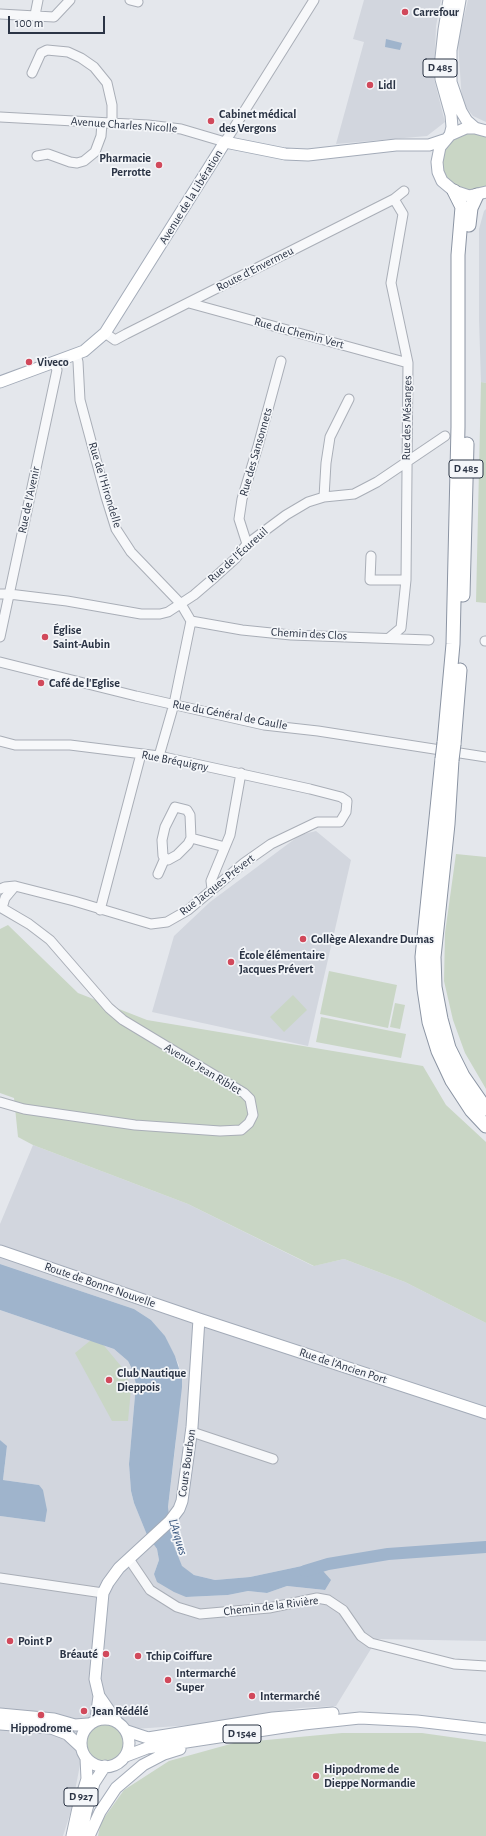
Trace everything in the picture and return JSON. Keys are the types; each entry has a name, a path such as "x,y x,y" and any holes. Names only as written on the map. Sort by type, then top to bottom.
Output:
{"highway":[{"name":"D 485","path":"449,743 458,427 458,255 462,212 460,200 454,191"},
{"name":"D 485","path":"482,193 471,208 467,248 466,525 462,644 422,956 424,989 429,1022 438,1052 470,1110 486,1126"},
{"name":"D 485","path":"447,759 448,824 434,958 435,987 441,1019 449,1048 463,1076 486,1109"}],"main road":[{"name":"D 485","path":"447,138 452,127 451,116 443,91 440,67 449,0"},
{"name":"D 485","path":"460,0 451,50 451,82 461,111 467,121 475,128"},
{"name":"Avenue Charles Nicolle","path":"225,142 285,154 308,155 396,145 429,145 447,138 457,130 475,128"},
{"path":"475,128 486,131"},
{"path":"447,138 440,147 436,162 442,181 454,191 461,194 482,193"},
{"name":"Avenue de la Libération","path":"0,382 84,351 105,333 225,142"},
{"name":"Avenue Charles Nicolle","path":"413,146 426,153 436,162"},
{"name":"Route de Bonne Nouvelle","path":"0,1251 199,1319"},
{"name":"Rue de l'Ancien Port","path":"199,1319 486,1413"},
{"name":"Cours Bourbon","path":"92,1722 98,1696 95,1679 103,1593 108,1583 129,1559 170,1521 179,1510 182,1501 192,1432 199,1319"},
{"name":"Cours Bourbon","path":"98,1696 117,1722"},
{"name":"D 154e","path":"127,1731 148,1738 273,1718 335,1713 387,1715 417,1721"},
{"path":"0,1714 54,1719 76,1724 92,1722 103,1718 117,1722 127,1731 130,1744 126,1756 118,1763 105,1766 96,1765 86,1758 80,1747 67,1734 51,1728 0,1724"},
{"name":"D 154e","path":"126,1756 147,1748 360,1718 417,1721 486,1729"},
{"path":"80,1747 82,1732 92,1722"},
{"path":"89,1836 100,1812 116,1788 143,1765 171,1752 221,1737"},
{"name":"D 927","path":"72,1836 78,1808 87,1779 86,1758"},
{"name":"D 927","path":"81,1836 94,1783 105,1766"}],"street":[{"path":"35,15 38,0"},
{"path":"0,14 54,17 70,0"},
{"name":"Avenue de la Libération","path":"225,142 314,0"},
{"path":"32,73 41,53 47,50 68,52 81,58 94,67 107,83 112,105 112,123"},
{"name":"Avenue Charles Nicolle","path":"0,117 148,125 181,129 225,142"},
{"path":"37,156 48,154 70,162 84,161 95,152 101,136 102,123"},
{"name":"Route d'Envermeu","path":"105,333 115,340 394,199 404,191"},
{"name":"Rue des Mésanges","path":"389,638 401,628 406,580 408,363 391,284 403,214 394,199"},
{"name":"Rue du Chemin Vert","path":"189,303 408,363"},
{"name":"Rue de l'Hirondelle","path":"76,354 78,362 80,400 116,529 131,552 181,604 191,621"},
{"name":"Rue des Sansonnets","path":"247,544 239,519 242,498 281,361"},
{"name":"Rue de l'Avenir","path":"0,637 4,594 57,370 54,363"},
{"path":"324,497 326,463 330,437 349,399"},
{"name":"Rue de l'Écureuil","path":"4,594 67,601 141,614 160,614 168,612 216,577 235,559 247,544 286,515 308,502 324,497 354,494 377,482 445,436"},
{"path":"371,556 370,580 406,580"},
{"path":"159,756 174,704 191,621"},
{"name":"Chemin des Clos","path":"191,621 242,630 291,635 429,640"},
{"name":"Rue du Général de Gaulle","path":"0,662 264,725 318,731 486,757"},
{"name":"Rue Bréquigny","path":"0,741 15,745 70,746 159,756 241,773 341,797 347,801"},
{"path":"100,910 141,754"},
{"path":"212,889 211,881 225,847 236,807 241,773"},
{"name":"Rue Jacques Prévert","path":"0,888 15,886 74,901 151,924 167,922 188,910 244,863 271,844 317,822 340,822 346,812 347,801"},
{"path":"158,874 164,858 162,840 165,827 175,807 187,810 190,815 191,838 188,844 177,855 168,860 164,858"},
{"path":"191,838 225,847"},
{"path":"1,907 5,898 15,886"},
{"name":"Avenue Jean Riblet","path":"0,1102 24,1109 135,1125 220,1131 241,1130 249,1123 253,1115 250,1099 244,1093 123,1020 109,1008 50,940 29,924 1,907"},
{"path":"192,1432 273,1459"},
{"name":"Chemin de la Rivière","path":"129,1559 150,1590 176,1607 200,1614 269,1608 317,1598 328,1600 343,1610 361,1636 371,1643 454,1664 486,1666"},
{"path":"0,1578 103,1593"}],"shaded area":[{"path":"364,0 441,0 436,26 434,79 445,122 427,136 336,144 364,42 353,39"},
{"path":"468,0 486,0 486,122 473,116 462,102 458,42"},
{"path":"486,209 486,383 481,382 479,229 484,211"},
{"name":"École élémentaire Jacques Prévert","path":"316,831 351,860 308,1046 152,1012 174,936 210,902 300,835"},
{"path":"33,1145 188,1204 313,1266 344,1259 405,1282 486,1323 486,1641 377,1639 336,1706 300,1708 193,1725 134,1729 80,1765 71,1811 63,1836 0,1836 0,1516 45,1522 39,1485 3,1480 7,1447 0,1440 0,1310 114,1349 128,1361 135,1376 136,1384 129,1464 131,1491 134,1503 147,1535 157,1549 159,1560 154,1574 187,1597 228,1595 248,1591 267,1593 287,1586 325,1590 316,1563 250,1577 215,1580 194,1575 182,1567 173,1543 168,1507 176,1440 179,1365 165,1336 151,1320 134,1309 0,1264 0,1224"}],"green space":[{"path":"472,132 486,137 486,186 470,191 459,189 447,179 441,163 445,148 456,136"},
{"path":"481,382 486,383 486,603 476,602"},
{"path":"456,854 486,857 486,1089 465,1053 453,1020 444,981 445,933"},
{"path":"8,925 78,993 147,1020 423,1066 446,1105 486,1142 486,1323 405,1282 344,1259 314,1266 188,1204 33,1145 18,1137 14,1098 0,1093 0,929"},
{"path":"329,971 397,985 388,1028 320,1014"},
{"path":"293,995 307,1010 284,1032 270,1017"},
{"path":"395,1003 405,1005 400,1029 390,1027"},
{"path":"321,1017 406,1034 401,1058 316,1042"},
{"name":"Club Nautique Dieppois","path":"96,1336 125,1371 131,1389 128,1421 112,1421 75,1353"},
{"path":"109,1723 116,1726 122,1732 125,1743 124,1751 116,1760 109,1763 101,1763 94,1760 86,1751 85,1739 88,1732 97,1724"},
{"name":"Hippodrome de Dieppe Normandie","path":"342,1733 422,1733 486,1742 486,1836 98,1836 101,1822 124,1790 169,1761 234,1743"}],"water":[{"path":"386,39 402,43 400,50 385,47"},
{"path":"0,1264 134,1309 151,1320 165,1336 175,1356 182,1378 168,1507 173,1543 182,1566 194,1575 215,1580 250,1577 316,1563 331,1580 325,1590 287,1586 267,1593 248,1591 228,1595 186,1597 157,1582 154,1574 159,1560 157,1549 147,1535 134,1503 131,1491 129,1464 136,1384 132,1369 128,1361 114,1349 0,1310"},
{"path":"0,1440 7,1446 3,1480 39,1485 43,1490 47,1510 45,1522 0,1516"}],"waterway":[{"name":"L'Arques","path":"305,1571 328,1564 388,1554 486,1547"}],"place":[{"name":"Carrefour","path":"405,12"},
{"name":"Lidl","path":"370,85"},
{"name":"Cabinet médical des Vergons","path":"211,121"},
{"name":"Pharmacie Perrotte","path":"159,165"},
{"name":"Viveco","path":"29,362"},
{"name":"Église Saint-Aubin","path":"45,637"},
{"name":"Café de l'Eglise","path":"41,683"},
{"name":"Collège Alexandre Dumas","path":"303,939"},
{"name":"École élémentaire Jacques Prévert","path":"231,962"},
{"name":"Club Nautique Dieppois","path":"109,1380"},
{"name":"Point P","path":"10,1641"},
{"name":"Bréauté","path":"106,1654"},
{"name":"Tchip Coiffure","path":"138,1656"},
{"name":"Intermarché Super","path":"168,1680"},
{"name":"Intermarché","path":"252,1696"},
{"name":"Jean Rédélé","path":"84,1711"},
{"name":"Hippodrome","path":"41,1715"},
{"name":"Hippodrome de Dieppe Normandie","path":"316,1776"}]}
